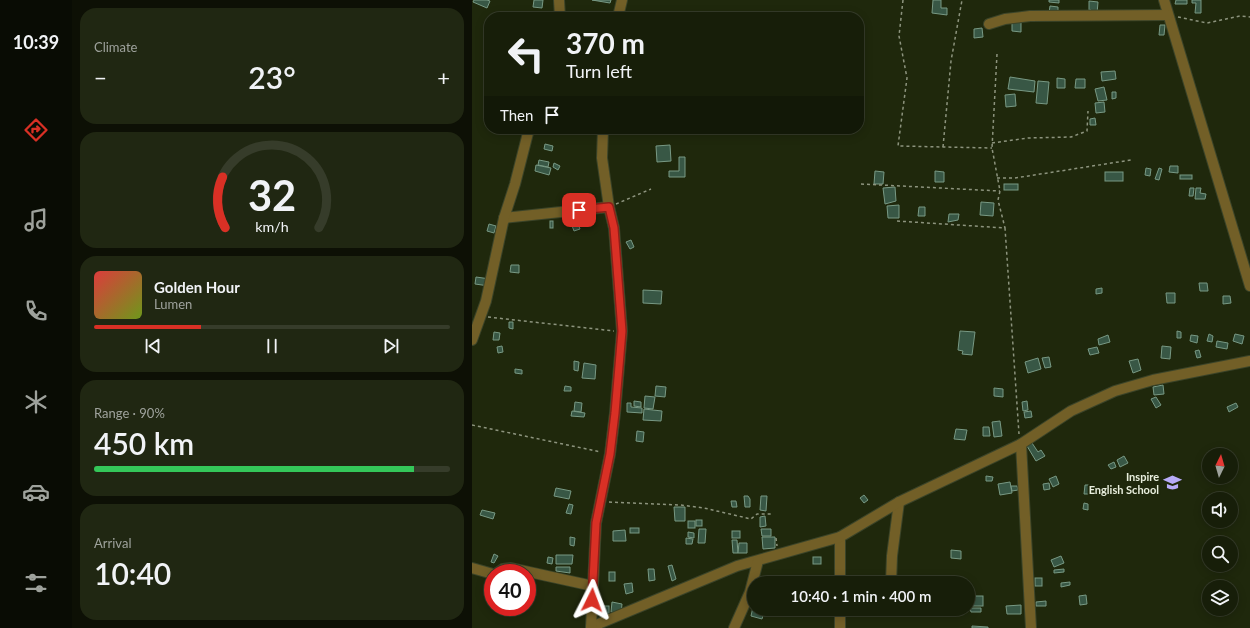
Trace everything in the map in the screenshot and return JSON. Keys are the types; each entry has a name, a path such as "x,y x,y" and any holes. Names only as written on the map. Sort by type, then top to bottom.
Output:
{"street":[{"path":"559,0 560,12"},
{"path":"619,12 622,0"},
{"path":"1164,0 1250,286"},
{"path":"989,24 1005,19 1030,16 1168,15"},
{"path":"472,340 474,326 480,316 487,295 504,218 515,184 528,134"},
{"path":"602,134 602,158 609,207 614,228 622,331 610,454 596,523 591,628 737,566 840,537 899,502 1021,444 1071,411 1115,391 1153,380 1250,361"},
{"path":"504,218 609,207"},
{"path":"1021,444 1031,628"},
{"path":"891,576 892,556 899,502"},
{"path":"840,537 840,576"},
{"path":"734,628 750,592 758,561"},
{"path":"472,568 484,571"},
{"path":"536,573 593,586"},
{"path":"840,616 840,628"}],"path":[{"path":"903,0 899,36 906,78 898,146 992,148"},
{"path":"943,147 951,61 962,0"},
{"path":"1168,15 1207,23 1240,16 1250,17"},
{"path":"997,54 992,148 996,178 1000,191 998,200 1005,228 1017,416 1021,444"},
{"path":"992,143 1028,138 1070,136 1087,132 1088,111"},
{"path":"996,178 1015,178 1131,160"},
{"path":"861,184 1000,191"},
{"path":"609,207 651,189"},
{"path":"897,221 1005,228"},
{"path":"480,316 622,331"},
{"path":"472,425 610,454"},
{"path":"601,502 680,505 704,508 751,519 757,514 771,514"}],"building":[{"path":"474,0 490,1 487,8 473,2"},
{"path":"534,0 543,0 542,8 533,7"},
{"path":"592,0 611,0 610,3"},
{"path":"933,0 941,0 941,8 947,8 947,15 932,13"},
{"path":"1049,0 1059,0 1059,3 1049,2"},
{"path":"1176,0 1187,0 1187,4 1175,4"},
{"path":"1192,0 1201,0 1201,13 1195,13 1196,3 1192,3"},
{"path":"1089,1 1098,2 1097,14 1091,13 1091,10 1089,10"},
{"path":"1050,6 1058,7 1058,13 1049,13"},
{"path":"1012,20 1021,21 1021,32 1012,31"},
{"path":"1160,25 1165,25 1164,35 1159,35"},
{"path":"982,28 983,37 974,38 974,29"},
{"path":"1115,71 1116,79 1102,81 1101,72"},
{"path":"1010,77 1035,81 1034,92 1008,89"},
{"path":"1057,78 1065,79 1065,88 1057,88"},
{"path":"1076,79 1085,79 1085,88 1075,88"},
{"path":"1038,81 1049,82 1047,104 1036,103"},
{"path":"1104,87 1107,100 1098,101 1095,89"},
{"path":"1112,92 1116,92 1116,98 1112,99"},
{"path":"1015,94 1016,106 1006,107 1005,95"},
{"path":"1104,102 1105,112 1096,113 1095,103"},
{"path":"1095,118 1096,125 1090,125 1090,119"},
{"path":"545,144 553,146 552,151 544,149"},
{"path":"670,145 671,161 657,162 656,146"},
{"path":"679,157 685,157 685,177 669,177 669,171 679,171"},
{"path":"539,160 549,162 548,167 538,165"},
{"path":"554,163 560,166 558,170 553,167"},
{"path":"536,165 551,168 549,175 535,171"},
{"path":"1170,166 1178,166 1178,173 1169,172"},
{"path":"1146,168 1151,169 1150,176 1145,175"},
{"path":"1159,168 1162,169 1159,180 1155,179"},
{"path":"875,171 884,172 883,184 874,184"},
{"path":"935,171 944,172 944,182 935,182"},
{"path":"1105,172 1123,172 1123,181 1105,181"},
{"path":"1180,175 1192,175 1192,179 1180,179"},
{"path":"1004,184 1018,184 1018,190 1004,190"},
{"path":"895,187 896,201 885,204 883,188"},
{"path":"1190,188 1194,188 1193,196 1189,196"},
{"path":"1196,188 1201,188 1200,193 1206,194 1205,199 1195,199"},
{"path":"981,202 994,203 993,216 980,215"},
{"path":"899,205 899,218 888,218 887,206"},
{"path":"919,207 925,207 925,216 918,216"},
{"path":"949,214 959,214 958,220 948,222"},
{"path":"550,221 553,221 553,228 550,228"},
{"path":"577,221 580,229 574,231 571,223"},
{"path":"489,224 496,226 494,233 487,231"},
{"path":"631,240 634,247 630,249 626,242"},
{"path":"511,265 519,265 519,273 510,272"},
{"path":"476,277 490,279 489,286 475,284"},
{"path":"1199,283 1207,283 1208,291 1200,291"},
{"path":"1102,288 1102,293 1096,294 1096,289"},
{"path":"643,290 662,291 661,304 643,303"},
{"path":"1166,293 1175,293 1175,303 1167,303"},
{"path":"1223,296 1230,296 1231,303 1223,304"},
{"path":"509,322 513,322 513,329 509,328"},
{"path":"960,331 975,332 972,355 962,354 963,351 958,350"},
{"path":"1177,331 1181,332 1181,338 1177,338"},
{"path":"494,332 500,333 499,340 493,340"},
{"path":"1209,334 1213,336 1212,342 1207,341"},
{"path":"1235,334 1244,336 1242,344 1233,341"},
{"path":"1108,335 1110,342 1099,345 1098,339"},
{"path":"1191,335 1198,336 1197,343 1190,341"},
{"path":"1217,341 1228,343 1227,349 1216,347"},
{"path":"502,346 503,352 498,353 497,347"},
{"path":"1162,346 1171,347 1170,359 1161,358"},
{"path":"1097,347 1099,353 1090,355 1088,349"},
{"path":"1199,350 1201,357 1197,358 1195,351"},
{"path":"1049,357 1051,367 1045,368 1042,358"},
{"path":"1038,358 1041,369 1028,373 1025,362"},
{"path":"1138,359 1141,370 1133,373 1129,361"},
{"path":"574,361 579,362 578,371 574,370"},
{"path":"584,363 596,365 595,379 582,378"},
{"path":"515,369 522,370 522,374 515,373"},
{"path":"1163,385 1164,394 1154,395 1153,387"},
{"path":"565,386 571,387 571,391 564,391"},
{"path":"656,386 666,387 665,397 655,396"},
{"path":"994,388 1003,389 1003,397 994,396"},
{"path":"645,396 655,397 653,409 644,408"},
{"path":"1156,397 1161,405 1156,408 1151,399"},
{"path":"634,401 641,402 641,407 634,406"},
{"path":"1027,401 1028,410 1023,411 1022,402"},
{"path":"575,402 582,403 581,412 574,411"},
{"path":"627,403 631,403 631,407 642,408 642,413 627,412"},
{"path":"1236,403 1238,407 1229,412 1227,407"},
{"path":"644,409 662,411 661,421 643,420"},
{"path":"572,411 585,413 584,417 571,416"},
{"path":"1031,411 1032,417 1025,418 1024,412"},
{"path":"1000,421 1002,436 994,437 992,422"},
{"path":"983,427 989,427 990,436 983,436"},
{"path":"956,429 967,430 965,440 954,439"},
{"path":"637,431 644,432 643,442 636,441"},
{"path":"1032,443 1038,452 1041,450 1045,456 1036,461 1027,446"},
{"path":"1124,456 1128,463 1120,467 1117,460"},
{"path":"1114,462 1116,467 1111,469 1108,465"},
{"path":"986,476 993,477 992,481 986,481"},
{"path":"1056,476 1059,484 1053,487 1049,479"},
{"path":"1010,482 1012,493 1000,495 998,484"},
{"path":"1049,483 1050,489 1044,490 1043,484"},
{"path":"1085,485 1089,485 1089,494 1084,494"},
{"path":"1011,486 1017,486 1018,490 1012,491"},
{"path":"1093,487 1097,487 1096,494 1092,493"},
{"path":"556,488 571,491 569,499 554,496"},
{"path":"864,495 868,500 864,503 860,498"},
{"path":"744,496 748,496 750,499 750,507 745,507"},
{"path":"761,496 767,496 766,511 760,510"},
{"path":"731,501 736,501 737,507 732,507"},
{"path":"1084,503 1088,504 1088,510 1083,509"},
{"path":"569,504 573,505 571,514 566,513"},
{"path":"674,507 685,507 685,521 675,521"},
{"path":"482,510 495,513 493,519 480,515"},
{"path":"765,516 766,526 760,527 760,517"},
{"path":"696,520 702,520 702,526 696,526"},
{"path":"688,521 695,521 695,528 688,528"},
{"path":"630,528 639,528 639,533 630,533"},
{"path":"699,529 706,529 705,543 698,543"},
{"path":"761,529 771,529 771,536 762,536"},
{"path":"625,530 626,541 613,541 613,531"},
{"path":"732,531 740,531 740,538 732,538"},
{"path":"688,532 694,533 694,538 688,537"},
{"path":"570,537 575,538 574,546 570,545"},
{"path":"762,537 775,537 775,548 763,549"},
{"path":"686,538 693,539 692,544 686,544"},
{"path":"732,540 737,540 738,553 733,553"},
{"path":"739,543 747,543 747,553 738,553"},
{"path":"951,550 961,551 961,559 951,558"},
{"path":"494,554 498,556 494,563 491,562"},
{"path":"556,555 573,555 572,564 556,564"},
{"path":"1061,556 1064,563 1054,567 1051,560"},
{"path":"548,557 553,558 552,564 547,563"},
{"path":"813,557 821,557 821,564 813,564"},
{"path":"672,565 676,579 672,581 668,566"},
{"path":"556,567 570,567 570,573 556,571"},
{"path":"648,569 654,569 655,580 649,581"},
{"path":"1064,569 1064,572 1054,573 1054,570"},
{"path":"609,572 615,572 615,581 609,581"},
{"path":"1035,578 1042,578 1042,586 1035,586"},
{"path":"1070,582 1070,585 1061,587 1061,583"},
{"path":"632,583 633,592 626,594 624,584"},
{"path":"1086,595 1087,604 1080,605 1079,596"},
{"path":"975,596 983,596 983,606 975,606"},
{"path":"1046,601 1046,606 1036,606 1036,602"},
{"path":"612,602 622,604 621,614 611,612"},
{"path":"1021,605 1021,614 1007,614 1006,606"},
{"path":"601,606 609,606 609,616 601,616"},
{"path":"975,608 981,608 981,612 975,612"},
{"path":"751,616 763,616 762,619"},
{"path":"972,626 988,627 988,628 972,628"}],"place":[{"name":"Inspire English School","path":"1172,483"}],"route":[{"path":"579,210 609,207 614,228 622,331 620,366 610,454 596,523 592,600"}]}
